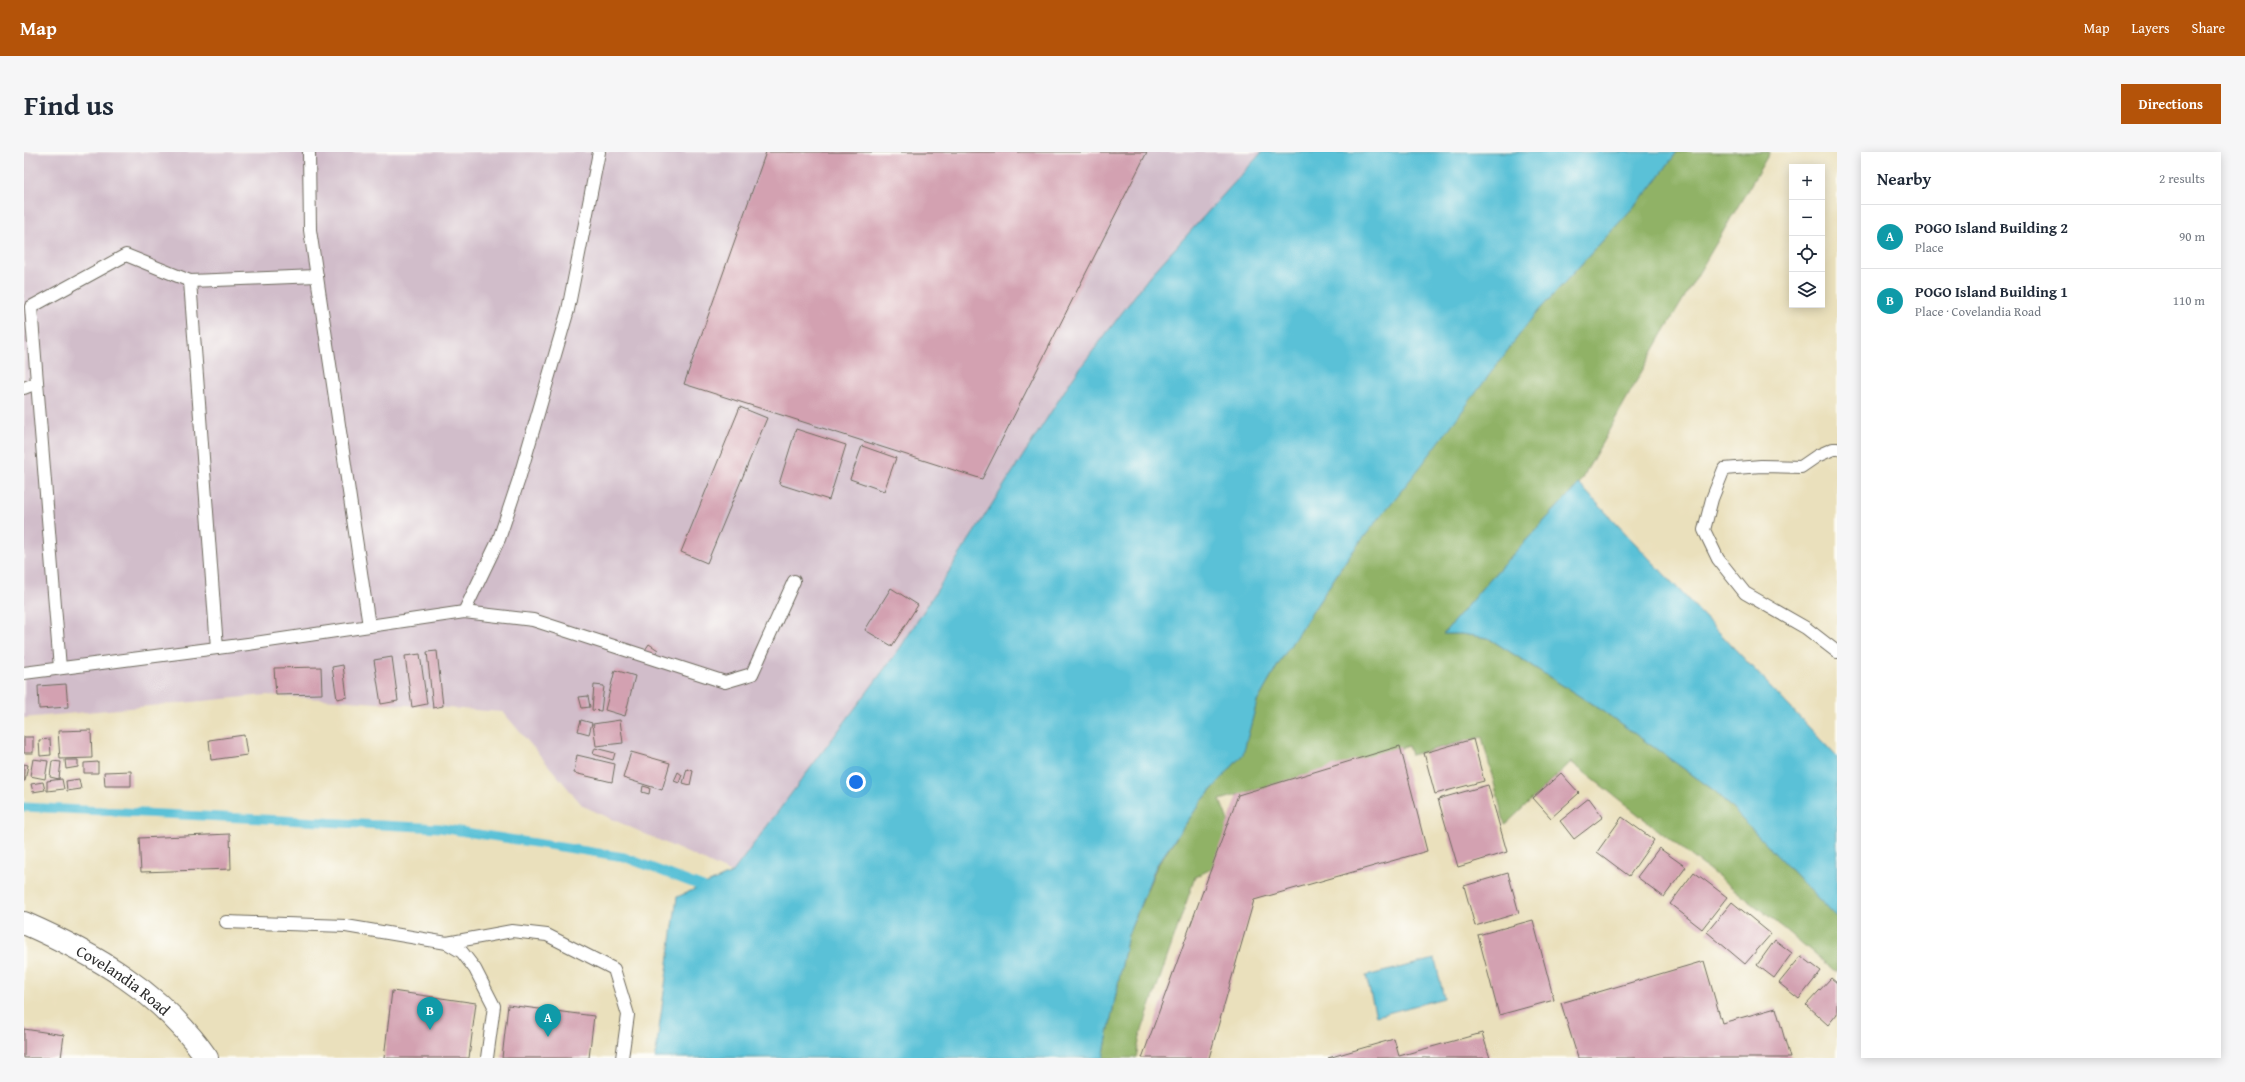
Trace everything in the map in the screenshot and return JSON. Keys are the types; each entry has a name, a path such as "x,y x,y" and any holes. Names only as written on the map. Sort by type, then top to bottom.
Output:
{"main road":[{"name":"Covelandia Road","path":"24,923 76,948 135,983 181,1026 207,1058"}],"lane":[{"path":"309,152 310,230 369,626"},
{"path":"464,612 499,539 519,479 568,310 599,152"},
{"path":"60,668 31,307 126,255 190,281 317,276"},
{"path":"190,281 216,648"},
{"path":"24,388 37,383"},
{"path":"1837,449 1832,449 1817,456 1801,467 1761,466 1724,469 1712,499 1704,530 1718,559 1745,593 1806,628 1837,652"},
{"path":"24,673 216,648 464,612 533,620 725,682 752,674 794,582"},
{"path":"226,922 346,926 447,943 512,931 547,935 614,969 628,1015 622,1058"},
{"path":"447,943 462,952 476,969 494,1006 487,1058"}],"shaded area":[{"path":"24,152 1262,152 1149,277 1074,376 900,648 732,873 583,806 503,712 266,695 24,718"}],"green space":[{"path":"1677,152 1770,152 1661,337 1579,484 1489,580 1443,634 1461,634 1488,638 1603,711 1715,791 1837,918 1837,973 1785,929 1571,762 1505,825 1482,737 1411,755 1408,746 1220,800 1241,854 1195,877 1140,1036 1136,1058 1103,1058 1128,935 1157,866 1201,802 1243,754 1257,702 1282,658 1349,556 1532,318 1649,190"}],"water":[{"path":"1262,152 1677,152 1649,190 1532,318 1421,466 1349,556 1282,658 1257,702 1243,754 1201,802 1156,866 1128,935 1103,1058 655,1058 677,897 732,873 900,648 1074,376 1149,277"},
{"path":"1579,484 1837,757 1837,918 1715,791 1603,711 1488,638 1461,634 1443,634 1489,580"},
{"path":"1435,959 1444,998 1376,1016 1366,976"}],"building":[{"path":"766,152 1147,152 982,479 684,384"},
{"path":"740,407 767,418 707,563 681,552"},
{"path":"796,429 846,445 829,500 779,484"},
{"path":"862,446 896,458 884,491 850,479"},
{"path":"891,588 918,605 892,646 865,630"},
{"path":"649,644 658,650 653,656 645,650"},
{"path":"437,651 443,706 433,708 427,652"},
{"path":"420,654 427,704 412,707 405,656"},
{"path":"392,657 398,701 381,704 374,660"},
{"path":"343,665 347,697 337,699 332,667"},
{"path":"321,667 322,694 276,695 274,668"},
{"path":"615,670 635,676 625,716 605,710"},
{"path":"66,684 68,707 39,709 38,686"},
{"path":"594,685 604,686 601,711 592,710"},
{"path":"588,696 590,707 582,708 579,697"},
{"path":"581,720 592,723 589,734 578,731"},
{"path":"620,720 623,743 596,746 593,724"},
{"path":"91,730 92,758 60,759 58,731"},
{"path":"244,735 247,755 211,760 209,740"},
{"path":"24,737 33,737 33,753 24,753"},
{"path":"50,739 51,755 40,756 39,740"},
{"path":"1473,739 1484,781 1435,794 1424,753"},
{"path":"1400,746 1427,851 1254,900 1209,1058 1142,1058 1238,795"},
{"path":"595,748 615,753 613,760 593,754"},
{"path":"631,752 670,763 662,790 623,778"},
{"path":"577,755 615,764 612,782 574,773"},
{"path":"33,759 48,761 45,779 30,776"},
{"path":"65,760 78,760 78,767 66,769"},
{"path":"52,761 61,762 59,779 50,777"},
{"path":"98,762 98,773 84,773 84,763"},
{"path":"24,764 28,765 25,781 24,781"},
{"path":"687,769 693,771 690,785 683,783"},
{"path":"131,771 131,786 105,786 104,772"},
{"path":"678,772 682,775 679,783 674,781"},
{"path":"1561,773 1579,793 1551,818 1533,798"},
{"path":"62,779 64,789 47,791 47,781"},
{"path":"79,779 81,789 67,791 66,781"},
{"path":"43,782 45,790 33,792 31,784"},
{"path":"1488,785 1507,852 1458,867 1438,799"},
{"path":"643,786 650,788 649,794 642,792"},
{"path":"1589,798 1603,817 1574,839 1560,821"},
{"path":"1622,817 1654,840 1629,876 1597,852"},
{"path":"230,834 231,869 141,872 139,838"},
{"path":"1659,848 1686,867 1664,897 1637,877"},
{"path":"1694,872 1727,897 1702,929 1670,904"},
{"path":"1508,873 1519,913 1475,926 1464,886"},
{"path":"1732,902 1771,934 1745,964 1707,932"},
{"path":"1533,920 1554,1000 1499,1015 1478,935"},
{"path":"1775,940 1792,953 1774,978 1757,965"},
{"path":"1801,956 1821,971 1799,999 1779,983"},
{"path":"1704,961 1722,1023 1776,1008 1790,1058 1578,1058 1561,1003"},
{"path":"1831,978 1837,983 1837,1014 1828,1025 1806,1005"},
{"path":"392,991 476,1003 469,1058 384,1058"},
{"path":"508,1005 594,1016 589,1058 502,1058"},
{"path":"24,1029 64,1035 61,1058 24,1058"},
{"path":"1482,1033 1490,1058 1328,1058 1394,1039 1399,1056"}],"waterway":[{"path":"24,807 440,828 624,857 703,887"}],"place":[{"name":"POGO Island Building 1","path":"430,1030"},
{"name":"POGO Island Building 2","path":"548,1037"}]}
